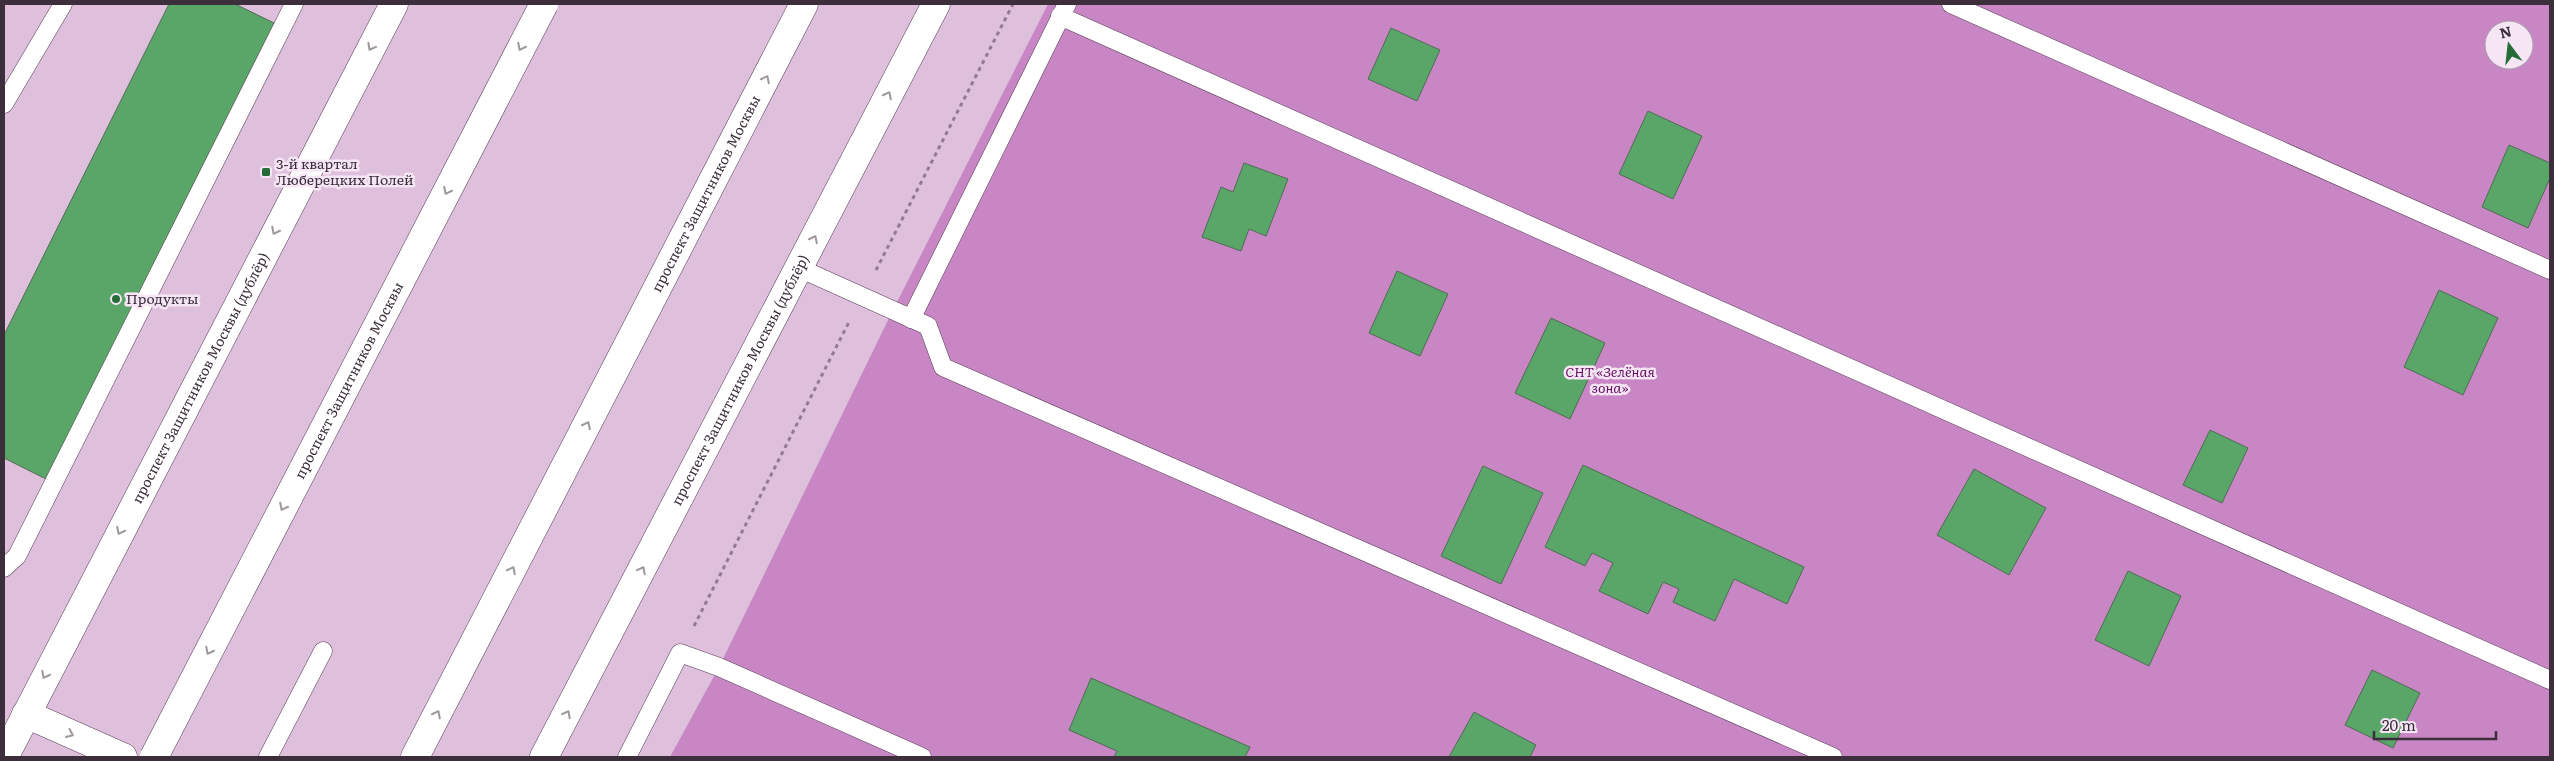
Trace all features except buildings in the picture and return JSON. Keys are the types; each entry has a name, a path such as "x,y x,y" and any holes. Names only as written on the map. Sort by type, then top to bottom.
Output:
{"street":[{"name":"проспект Защитников Москвы (дублёр)","path":"8,753 26,714 394,4"},
{"name":"проспект Защитников Москвы","path":"154,757 544,4"},
{"name":"проспект Защитников Москвы","path":"415,757 804,4"},
{"name":"проспект Защитников Москвы (дублёр)","path":"544,757 936,4"},
{"path":"26,714 122,757"}],"lane":[{"path":"4,104 63,4"},
{"path":"4,568 17,556 294,4"},
{"path":"1951,4 2550,270"},
{"path":"911,319 1063,10 2550,680"},
{"path":"799,268 928,326 943,367 1833,757"},
{"path":"268,757 323,651"},
{"path":"627,757 680,653 718,667 922,757"}],"path":[{"path":"680,653 1013,4"}],"green space":[{"name":"СНТ «Зелёная зона»","path":"1048,4 2550,4 2550,757 670,757 719,667 892,312"}],"place":[{"name":"3-й квартал Люберецких Полей","path":"266,172"},
{"name":"Продукты","path":"116,299"}]}
